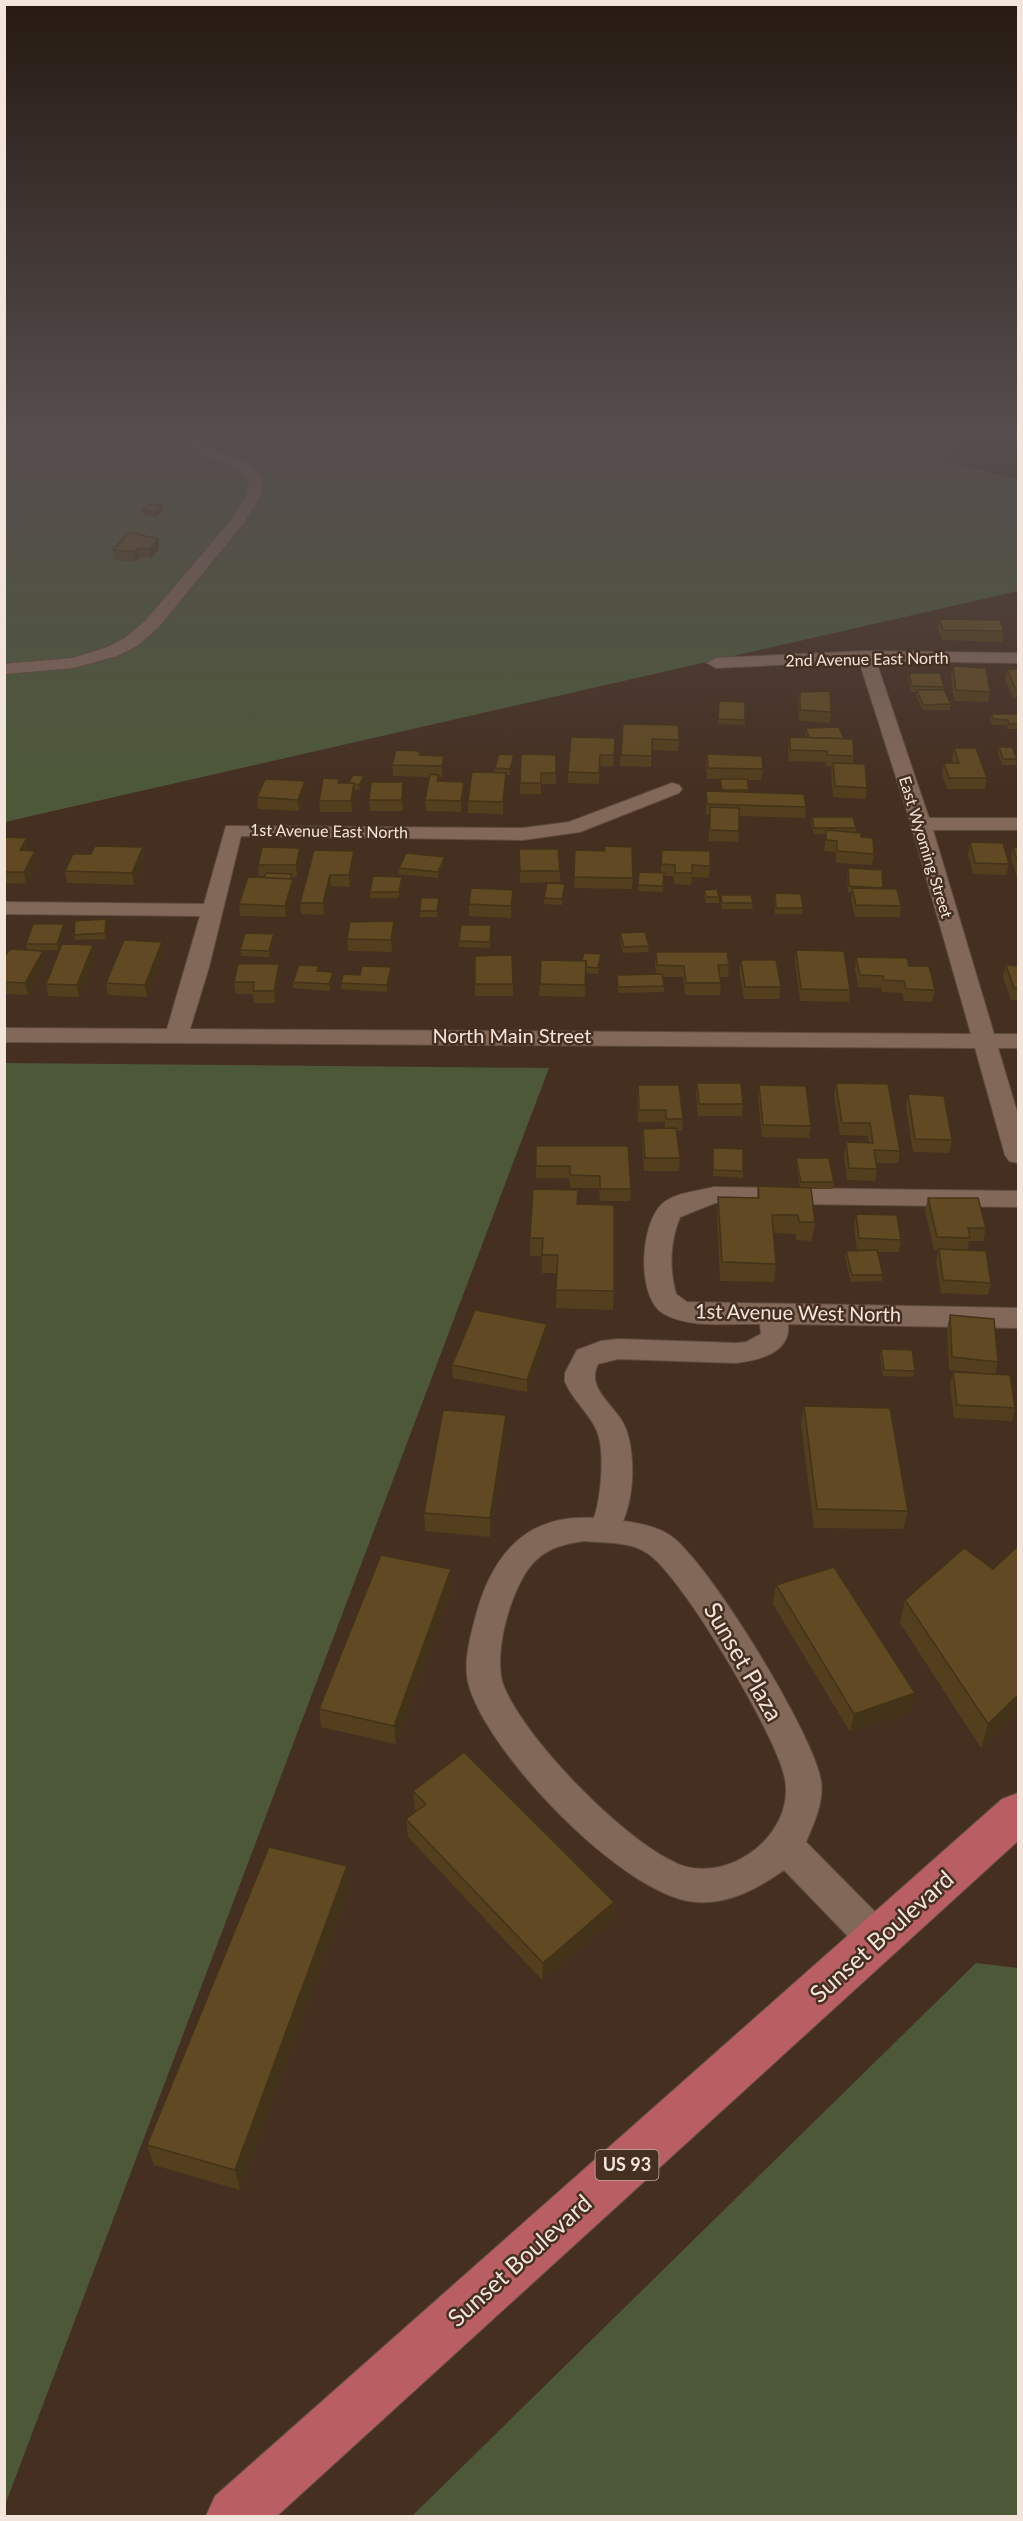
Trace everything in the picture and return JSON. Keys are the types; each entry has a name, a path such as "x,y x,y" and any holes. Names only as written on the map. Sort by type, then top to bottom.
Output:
{"main road":[{"name":"Sunset Boulevard","path":"243,2514 1018,1813"}],"street":[{"path":"4,669 73,663 111,652 131,642 152,624 211,554"},
{"name":"2nd Avenue East North","path":"716,663 866,656 1018,658"},
{"name":"East Wyoming Street","path":"866,656 921,824 1018,1155"},
{"name":"1st Avenue East North","path":"213,910 233,830 523,834 573,828 672,789"},
{"path":"921,824 1018,824"},
{"path":"4,908 213,910 177,1035"},
{"name":"North Main Street","path":"4,1035 1018,1041"},
{"name":"1st Avenue West North","path":"1018,1199 732,1193 714,1195 671,1210 664,1220 658,1278 664,1300 682,1311 1018,1318"},
{"path":"603,1530 613,1514 617,1500 613,1434 611,1426 581,1385 579,1376 587,1357 601,1351 618,1349 736,1353 752,1351 772,1340 775,1332 773,1314"},
{"name":"Sunset Plaza","path":"603,1530 643,1537 659,1544 674,1556 702,1591 783,1730 802,1776 804,1797 795,1829 784,1846 767,1862 727,1882 706,1885 683,1883 661,1876 606,1834 568,1798 513,1734 486,1687 484,1654 500,1589 519,1554 542,1538 555,1533 603,1530"},
{"path":"784,1846 878,1941"}],"green space":[{"path":"4,554 1018,554 1018,591 5,822"},
{"path":"4,1063 549,1068 5,2505"},
{"path":"976,1963 1018,1968 1018,2516 412,2516"}],"building":[{"path":"940,619 1000,620 1004,631 943,630"},
{"path":"953,666 986,668 990,692 956,690"},
{"path":"1007,669 1018,669 1018,688 1015,688"},
{"path":"909,673 940,673 944,687 912,686"},
{"path":"917,690 944,690 951,704 923,705"},
{"path":"830,691 831,712 800,710 800,692"},
{"path":"719,701 745,702 745,720 718,719"},
{"path":"991,714 1018,714 1018,724 1009,724 1008,720 993,719"},
{"path":"623,724 678,725 679,740 652,739 652,756 621,755"},
{"path":"839,727 844,739 809,738 806,728"},
{"path":"571,737 615,738 614,755 600,755 599,773 568,772"},
{"path":"790,737 853,739 854,756 827,755 827,751 790,750"},
{"path":"999,747 1012,747 1017,759 1003,759"},
{"path":"954,748 976,748 987,778 949,778 944,763 959,763"},
{"path":"396,750 420,751 419,755 444,756 442,766 392,765"},
{"path":"499,754 514,755 510,769 495,768"},
{"path":"521,754 556,755 556,773 541,773 541,783 520,783"},
{"path":"707,754 762,756 763,769 708,768"},
{"path":"833,763 865,764 867,788 835,786"},
{"path":"472,772 506,773 503,802 468,801"},
{"path":"430,774 438,775 437,781 464,782 461,801 425,800"},
{"path":"353,775 364,776 359,785 348,783"},
{"path":"323,778 339,779 338,783 354,783 351,801 319,801"},
{"path":"265,779 305,781 298,800 257,797"},
{"path":"720,779 747,779 749,790 722,790"},
{"path":"371,782 403,782 402,800 369,800"},
{"path":"706,791 804,794 806,807 707,804"},
{"path":"710,807 739,808 739,831 710,830"},
{"path":"812,817 853,817 856,828 814,828"},
{"path":"826,830 861,833 861,837 873,838 874,854 837,851 837,841 826,840"},
{"path":"4,837 27,838 20,850 35,851 24,872 4,872"},
{"path":"970,842 1003,843 1009,864 975,863"},
{"path":"95,846 143,847 132,873 65,871 73,854 91,854"},
{"path":"604,846 632,847 633,878 574,877 575,850 605,851"},
{"path":"262,847 300,848 296,865 258,865"},
{"path":"1013,847 1018,847 1018,863"},
{"path":"519,849 558,849 560,871 520,871"},
{"path":"314,850 354,851 349,875 330,875 323,903 300,903"},
{"path":"662,850 710,851 710,866 692,865 692,873 675,873 675,865 661,864"},
{"path":"406,853 445,857 438,872 399,868"},
{"path":"848,868 882,870 883,888 849,886"},
{"path":"639,872 664,873 663,886 638,885"},
{"path":"266,873 292,874 290,879 264,878"},
{"path":"373,876 402,877 399,892 370,892"},
{"path":"248,877 293,879 285,906 239,904"},
{"path":"547,883 565,884 562,899 544,898"},
{"path":"471,888 513,890 511,906 469,904"},
{"path":"852,888 897,889 901,906 856,905"},
{"path":"717,889 719,897 706,897 704,890"},
{"path":"775,893 801,894 803,908 776,908"},
{"path":"721,895 751,895 753,903 722,903"},
{"path":"421,898 439,898 437,911 420,911"},
{"path":"106,919 105,933 74,935 75,921"},
{"path":"394,921 391,940 347,939 350,922"},
{"path":"33,924 64,924 57,944 26,944"},
{"path":"461,925 491,925 490,942 459,941"},
{"path":"645,932 649,946 624,947 620,933"},
{"path":"245,933 274,934 269,951 240,950"},
{"path":"124,940 162,942 145,985 106,983"},
{"path":"62,944 93,945 77,985 46,984"},
{"path":"10,949 43,951 25,983 4,982 4,958"},
{"path":"796,950 844,951 850,990 801,989"},
{"path":"656,952 727,952 729,965 718,965 721,983 686,983 684,966 657,965"},
{"path":"584,953 601,954 598,968 586,967 586,961 582,961"},
{"path":"512,955 513,984 475,984 475,956"},
{"path":"856,957 907,958 909,966 929,966 935,990 906,989 904,981 884,980 883,976 860,975"},
{"path":"541,960 586,961 585,985 540,984"},
{"path":"741,960 776,960 781,987 745,987"},
{"path":"238,964 279,964 274,991 253,991 254,982 234,982"},
{"path":"299,965 319,966 317,971 333,972 329,984 293,982"},
{"path":"1006,965 1018,966 1018,988 1014,988"},
{"path":"362,966 391,967 387,985 341,983 343,974 360,975"},
{"path":"662,974 664,986 618,987 617,975"},
{"path":"697,1083 741,1083 743,1104 699,1104"},
{"path":"836,1083 888,1084 900,1151 874,1150 877,1169 849,1168 846,1142 873,1143 870,1123 842,1123"},
{"path":"638,1085 679,1085 683,1119 666,1119 666,1110 639,1110"},
{"path":"759,1085 806,1086 811,1126 763,1125"},
{"path":"908,1094 944,1096 952,1140 915,1139"},
{"path":"676,1128 680,1158 645,1158 643,1129"},
{"path":"536,1146 628,1146 631,1189 600,1189 600,1176 570,1175 570,1166 536,1166"},
{"path":"713,1148 743,1149 743,1171 713,1170"},
{"path":"796,1158 829,1158 834,1182 801,1182"},
{"path":"758,1186 811,1188 815,1222 799,1222 798,1215 772,1215 776,1264 722,1262 718,1197 759,1198"},
{"path":"533,1189 578,1190 577,1204 614,1205 614,1291 556,1290 558,1255 542,1255 543,1238 530,1238"},
{"path":"928,1198 978,1198 986,1228 968,1228 970,1238 937,1237"},
{"path":"856,1214 897,1215 901,1240 859,1238"},
{"path":"939,1249 986,1251 991,1283 943,1280"},
{"path":"877,1250 883,1275 852,1275 846,1251"},
{"path":"475,1310 547,1324 527,1380 452,1365"},
{"path":"950,1315 994,1319 998,1362 952,1357"},
{"path":"881,1349 912,1350 915,1371 884,1370"},
{"path":"953,1372 1010,1375 1015,1408 957,1405"},
{"path":"804,1406 890,1408 908,1511 817,1509"},
{"path":"443,1410 506,1415 490,1518 424,1513"},
{"path":"1018,1546 1018,1695 988,1724 905,1600 964,1548 993,1569"},
{"path":"381,1555 451,1569 394,1726 319,1709"},
{"path":"834,1567 915,1693 854,1714 776,1585"},
{"path":"464,1752 614,1902 543,1963 406,1819 426,1804 413,1791"},
{"path":"269,1847 347,1866 235,2170 147,2145"}]}
